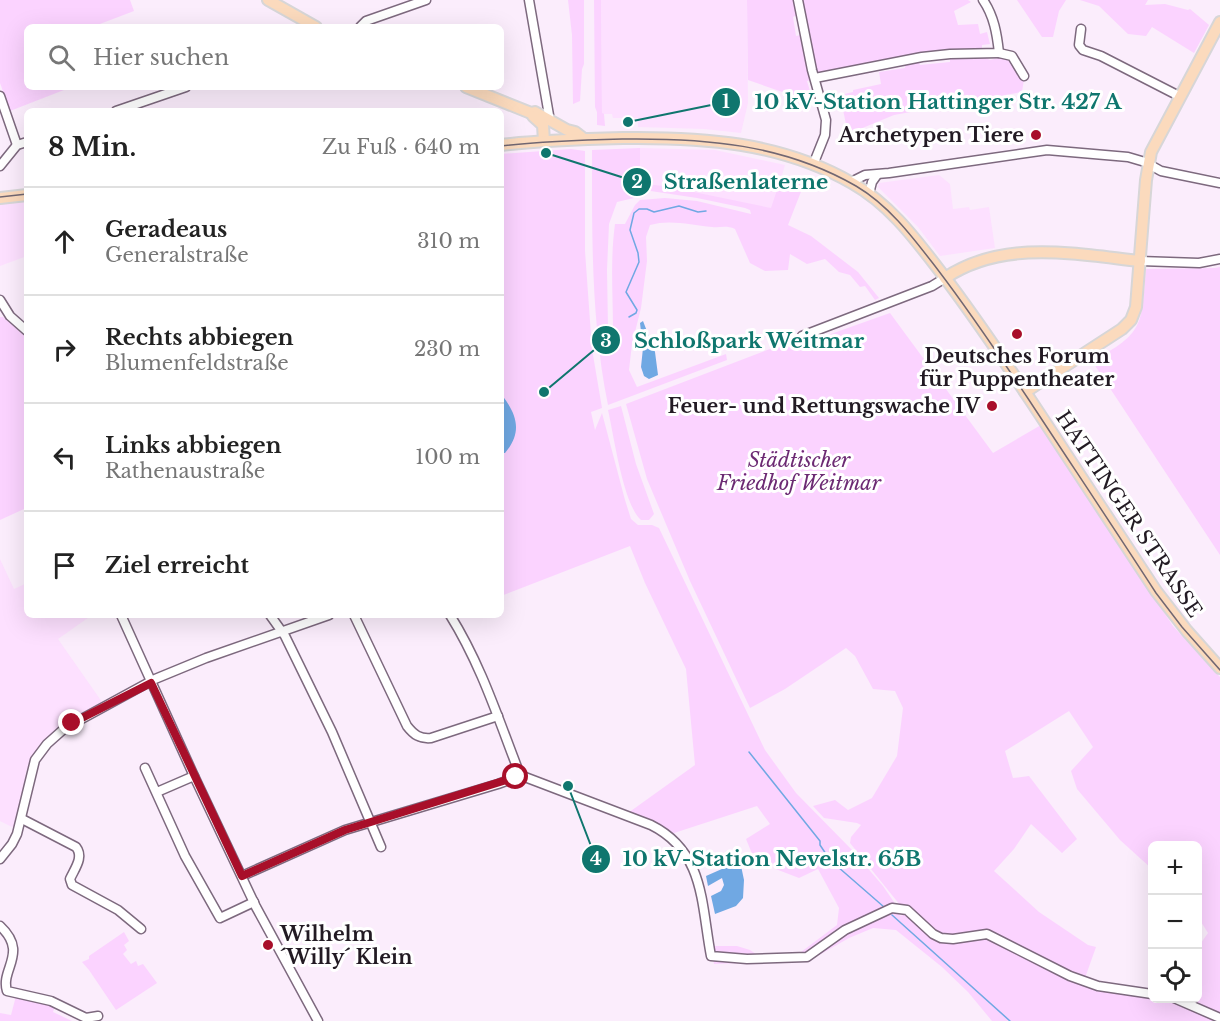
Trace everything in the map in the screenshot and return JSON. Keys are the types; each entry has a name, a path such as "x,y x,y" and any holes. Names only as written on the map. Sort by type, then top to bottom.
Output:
{"main road":[{"path":"267,0 311,24"},
{"path":"1025,392 1111,336 1131,320 1136,307 1148,164 1153,145 1220,22"},
{"path":"474,90 531,113 535,112 567,130 576,132 584,139"},
{"path":"531,113 543,125 548,141"},
{"path":"548,141 550,121"},
{"name":"HATTINGER STRASSE","path":"504,145 584,139 683,137 730,142 760,148 813,165 851,182 869,194 900,221 976,318 1156,591 1187,631 1219,666"},
{"path":"0,198 24,195"},
{"path":"945,278 988,259 1023,253 1071,253 1140,261"}],"street":[{"path":"363,24 426,0"},
{"path":"529,0 550,121"},
{"path":"798,0 826,128 813,165"},
{"path":"982,0 990,12 995,27 999,53"},
{"path":"1082,29 1079,45 1083,50 1101,56 1179,96"},
{"path":"815,78 922,57 999,53 1011,56 1024,76"},
{"path":"125,108 177,90"},
{"path":"0,96 17,145"},
{"path":"0,166 17,145 24,143"},
{"path":"851,182 865,175 1047,150 1120,156 1148,164 1161,171 1220,183"},
{"path":"869,194 872,182 877,175"},
{"path":"1140,261 1199,263 1220,260"},
{"path":"801,336 936,284 945,278"},
{"path":"0,300 3,310 24,328"},
{"path":"122,618 254,902 318,1021"},
{"path":"272,618 290,647 327,721 381,848"},
{"path":"0,859 12,844 22,819 32,768 38,754 46,744 72,723 206,658 319,618"},
{"path":"355,618 407,726 414,735 431,738 498,716"},
{"path":"242,876 345,831 498,784 512,779 517,774 517,767 475,658 452,618"},
{"path":"145,768 185,856 220,918 254,902"},
{"path":"517,774 627,815 670,836 689,858 699,883 704,900 711,956 747,959 803,958 812,955 845,930 892,908 898,908 907,910 933,934 941,938 953,939 987,934 1070,976 1098,986 1148,993"},
{"path":"157,792 194,776"},
{"path":"22,819 76,847 80,852 80,857 70,879 72,885 118,910 141,929"},
{"path":"0,926 7,932 13,947 5,985 7,991 51,1001 86,1018 98,1016"},
{"path":"1184,1003 1220,1018"}],"shaded area":[{"path":"601,0 747,0 748,103 741,133 704,129 638,127 638,118 613,118 612,114 602,114"},
{"path":"640,148 715,150 785,165 772,209 665,186 645,184 640,177"},
{"path":"939,175 950,184 953,209 969,207 970,210 989,207 995,248 940,256 918,227 878,187 879,183"},
{"path":"24,201 24,257 0,266 0,204"},
{"path":"0,559 14,589 24,584 24,618 88,618 58,639 102,702 63,723 41,743 31,758 26,772 14,828 0,821"}],"green space":[{"path":"0,0 130,0 134,11 100,24 24,24 24,90 64,90 10,111 0,83"},
{"path":"568,0 584,0 584,64 580,101 573,104 572,35"},
{"path":"594,0 601,0 602,113 605,126 597,125 595,107"},
{"path":"747,0 795,0 797,15 793,17 796,36 801,35 812,80 807,81 810,91 791,95 748,80"},
{"path":"802,0 968,0 971,2 954,11 958,25 978,24 980,34 987,32 990,44 982,45 982,49 933,52 817,73"},
{"path":"1017,0 1066,0 1059,11 1053,37 1042,37"},
{"path":"1080,0 1148,0 1145,5 1165,4 1190,9 1209,25 1194,53 1152,27 1146,36 1128,34 1099,6"},
{"path":"981,56 990,60 1007,56 1024,79 1022,92 894,115 848,134 840,95 881,84 879,72 905,68 905,63 918,61 920,65 950,62 950,57"},
{"path":"640,148 640,177 645,184 771,208 782,175 804,184 788,225 811,236 858,272 879,298 875,300 865,286 860,287 850,275 839,272 825,259 807,264 790,254 788,270 765,271 750,263 735,229 732,228 673,222 650,225 646,237 647,261 641,308 632,344 629,370 637,387 726,354 727,360 608,405 595,310 592,150","holes":["644,190 745,208 750,210 751,214 697,201 665,198 640,200 625,224 615,224 612,264 613,330 608,327 609,224 617,202 638,197"]},
{"name":"Städtischer Friedhof Weitmar","path":"571,149 585,151 585,251 592,349 602,408 591,412 595,430 602,413 631,519 638,525 652,525 659,528 765,750 796,793 853,851 883,886 896,905 895,911 901,916 907,910 900,905 850,843 851,837 861,825 824,818 813,806 835,800 848,810 872,798 897,756 903,708 895,691 873,689 855,656 846,648 785,689 750,708 690,581 647,479 626,404 799,338 800,345 890,313 993,453 1041,425 1173,626 1220,677 1220,1021 992,1021 968,992 942,967 896,930 873,928 805,961 714,964 711,946 737,946 759,956 801,952 837,925 839,908 818,869 799,878 755,861 746,839 770,824 757,806 671,834 628,813 695,765 686,669 630,546 504,595 504,154","holes":["1069,711 1093,747 1071,771 1077,789 1120,840 1148,865 1148,841 1202,841 1202,923 1208,933 1202,941 1202,1003 1148,1003 1148,995 1069,977 988,935 987,931 1071,975 1085,978 1096,947 1088,945 1039,912 994,871 1014,849 1031,824 1062,853 1077,839 1029,776 1013,778 1005,751"]},
{"path":"1220,267 1220,555 1092,361 1122,343 1137,325 1143,303 1146,269"},
{"path":"0,317 3,317 24,335 24,509 0,520"},
{"path":"621,406 636,464 654,514 649,520 641,520 635,512 620,469 608,410"},
{"path":"124,932 129,941 124,945 127,950 123,954 131,964 136,961 138,966 143,964 157,983 116,1010 82,962"},
{"path":"16,996 55,1006 53,1012 72,1021 0,1021 0,1013 11,1015"}],"water":[{"path":"643,321 655,352 658,375 649,379 644,376 641,367 643,348 640,323"},
{"path":"504,398 516,423 514,438 505,453"},
{"path":"740,861 744,880 743,898 736,906 715,914 711,896 721,891 724,885 722,878 708,886 706,876"}],"waterway":[{"path":"629,317 637,310 626,292 639,262 630,230 634,213 639,209 654,212 679,206 698,212 706,211"},
{"path":"749,752 820,841 820,845 830,860 884,907"},
{"path":"892,915 1010,1021"}],"tram line":[{"path":"504,146 623,139 714,142 772,152 800,161 828,172 868,194 901,224 950,286 1018,383 1156,593 1220,670"},
{"path":"0,197 24,194"}],"place":[{"name":"10 kV-Station Hattinger Str. 427 A","path":"628,122"},
{"name":"Archetypen Tiere","path":"1036,135"},
{"name":"Straßenlaterne","path":"546,153"},
{"name":"Deutsches Forum für Puppentheater","path":"1017,334"},
{"name":"Schloßpark Weitmar","path":"544,392"},
{"name":"Feuer- und Rettungswache IV","path":"992,406"},
{"name":"10 kV-Station Nevelstr. 65B","path":"568,786"},
{"name":"Wilhelm ´Willy´ Klein","path":"268,945"}],"route":[{"path":"72,723 151,683 242,876 345,830 516,777"}]}
